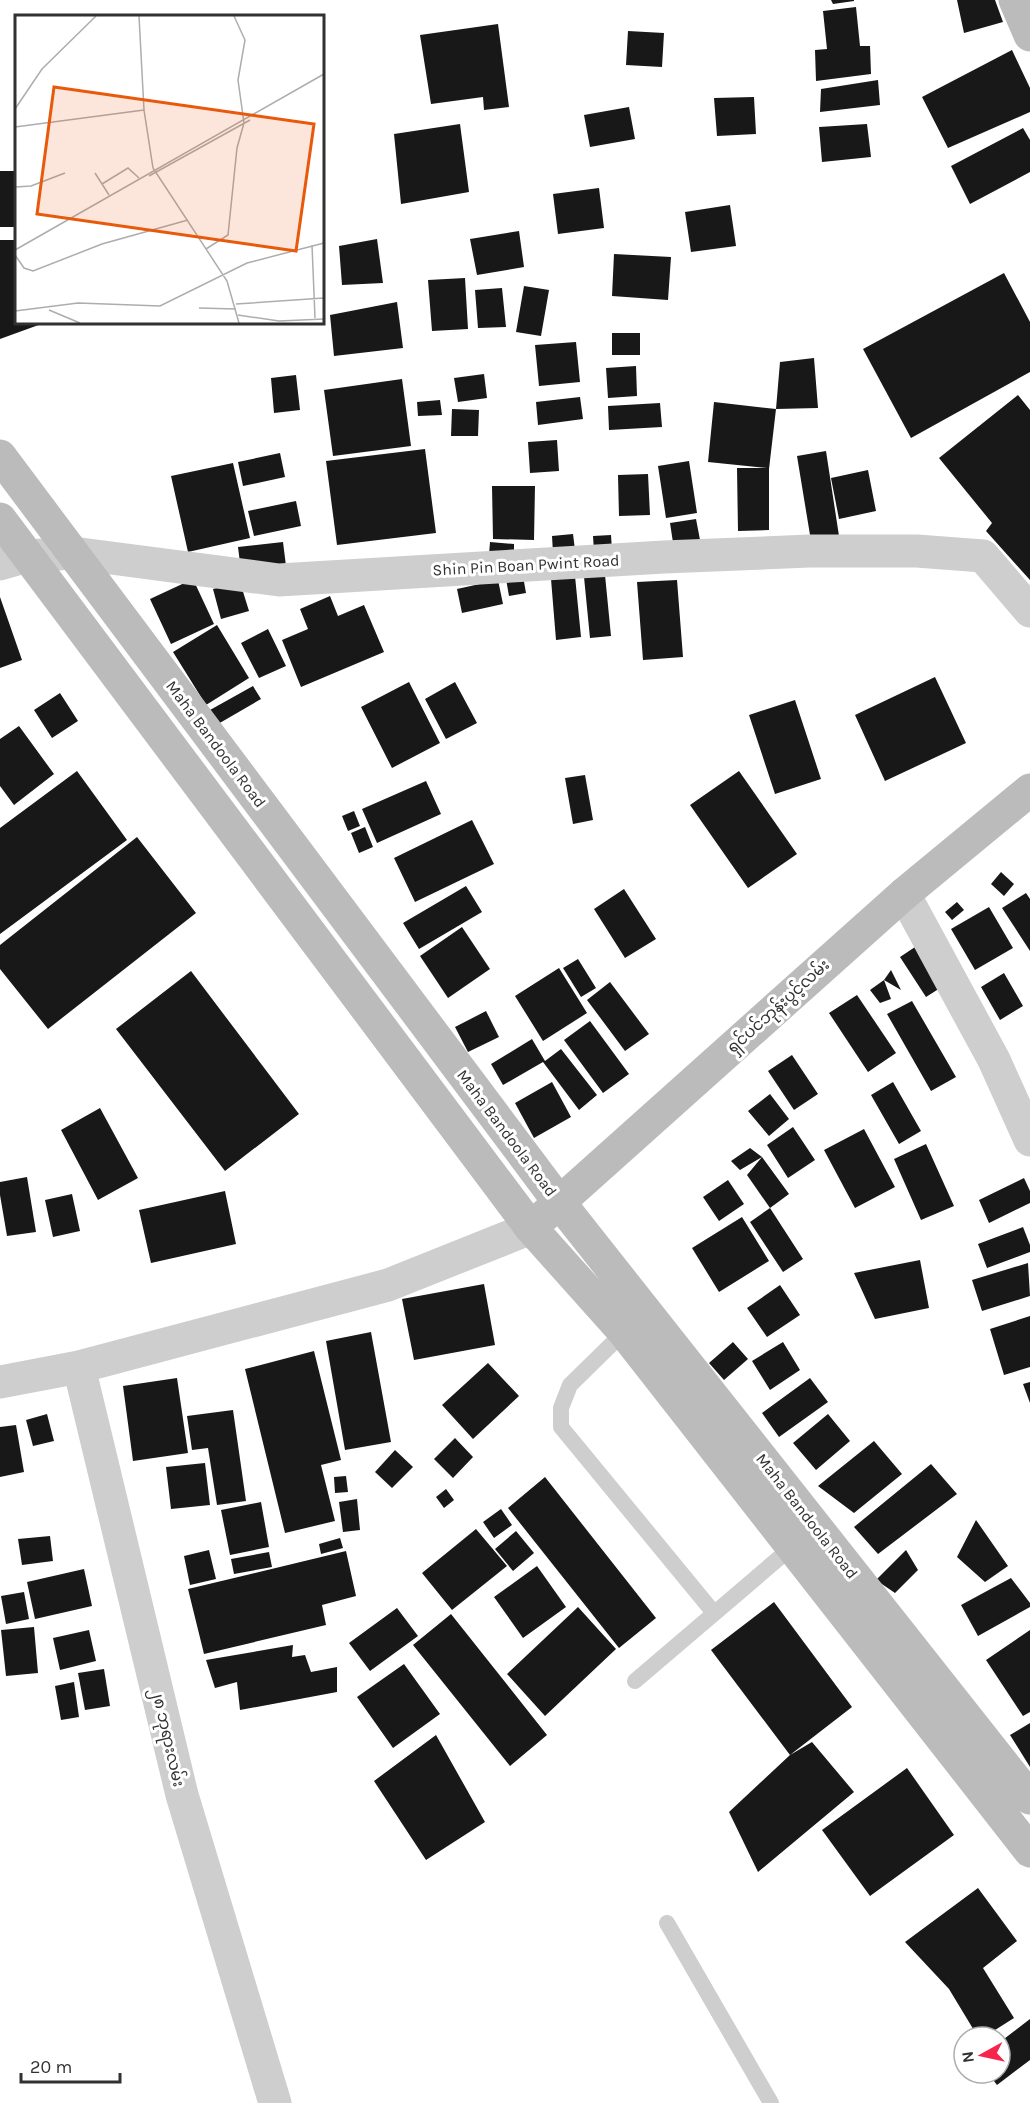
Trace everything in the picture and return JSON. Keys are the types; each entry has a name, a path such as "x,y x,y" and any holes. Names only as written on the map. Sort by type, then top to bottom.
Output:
{"main road":[{"path":"1015,0 1030,34"},
{"name":"Maha Bandoola Road","path":"0,456 559,1202 1030,1798"},
{"name":"Maha Bandoola Road","path":"0,519 14,560 531,1228 624,1332 1030,1851"},
{"name":"ရှင်ပင်ဘုန်းပွင့်လမ်း","path":"531,1228 904,894 1030,790"}],"street":[{"name":"Shin Pin Boan Pwint Road","path":"14,560 73,553 279,580 664,557 810,551 917,551 983,556 1030,611"},
{"path":"904,894 994,1060 1030,1140"},
{"path":"0,1382 79,1367 388,1285 531,1228"},
{"name":"၂၈ ဘုရားလမ်း","path":"79,1367 182,1795 275,2103"}],"lane":[{"path":"624,1332 570,1385 561,1408 561,1427 714,1613"},
{"path":"635,1681 792,1547"},
{"path":"667,1923 771,2103"}],"building":[{"path":"831,0 854,0 854,1 833,4"},
{"path":"957,0 995,0 1003,22 964,33"},
{"path":"856,7 860,46 870,46 871,74 816,81 815,50 827,49 823,11"},
{"path":"498,24 509,107 484,110 483,97 431,104 420,35"},
{"path":"628,31 664,33 662,67 626,65"},
{"path":"1012,50 1030,88 1030,112 948,148 922,97"},
{"path":"878,80 880,105 820,112 821,89"},
{"path":"754,97 756,134 717,136 714,98"},
{"path":"629,107 635,139 590,147 584,115"},
{"path":"460,124 469,192 401,204 394,134"},
{"path":"867,124 871,157 822,162 819,127"},
{"path":"1023,128 1030,140 1030,172 970,204 951,166"},
{"path":"0,171 15,171 15,227 0,227"},
{"path":"599,188 604,228 558,234 553,194"},
{"path":"730,205 736,246 691,252 685,212"},
{"path":"519,231 524,267 477,275 470,239"},
{"path":"377,239 383,283 342,285 339,246"},
{"path":"0,240 15,240 15,324 41,324 0,339"},
{"path":"614,254 671,257 668,300 612,296"},
{"path":"1004,273 1030,322 1030,372 911,438 863,349"},
{"path":"465,278 468,329 432,331 428,280"},
{"path":"524,286 549,290 541,336 516,332"},
{"path":"502,288 506,327 478,328 475,290"},
{"path":"397,302 403,348 334,356 330,315"},
{"path":"612,333 640,333 640,355 612,355"},
{"path":"576,342 580,382 539,386 535,345"},
{"path":"814,358 818,408 776,409 780,362"},
{"path":"636,366 637,396 608,398 606,368"},
{"path":"484,374 487,398 458,402 454,378"},
{"path":"296,375 300,410 274,413 271,378"},
{"path":"402,379 411,446 333,456 324,390"},
{"path":"1018,395 1030,410 1030,580 986,531 992,523 939,458"},
{"path":"580,397 583,419 538,425 536,402"},
{"path":"440,400 442,415 418,416 417,402"},
{"path":"714,402 776,409 769,469 769,530 738,531 737,468 767,468 708,462"},
{"path":"660,403 662,427 609,430 608,406"},
{"path":"452,409 479,410 478,436 451,436"},
{"path":"557,440 559,471 530,473 528,442"},
{"path":"425,449 436,533 337,545 326,461"},
{"path":"826,451 839,536 811,541 797,456"},
{"path":"280,453 285,477 243,486 238,462"},
{"path":"689,461 697,513 666,518 658,466"},
{"path":"233,463 250,538 188,552 171,476"},
{"path":"868,470 876,511 839,519 831,478"},
{"path":"648,474 650,515 619,516 618,475"},
{"path":"492,486 535,486 534,540 493,539"},
{"path":"296,501 301,526 254,536 248,511"},
{"path":"696,519 701,545 674,549 670,523"},
{"path":"573,534 575,550 553,553 552,536"},
{"path":"611,535 612,550 594,551 593,536"},
{"path":"283,542 286,566 241,571 238,547"},
{"path":"490,542 514,544 514,556 489,555"},
{"path":"605,575 611,636 590,638 584,577"},
{"path":"523,576 526,593 509,596 506,579"},
{"path":"575,576 581,637 556,640 551,579"},
{"path":"193,579 214,624 171,644 150,599"},
{"path":"498,580 503,604 462,613 457,589"},
{"path":"677,580 683,657 643,660 637,582"},
{"path":"240,582 249,611 221,619 213,589"},
{"path":"330,596 338,616 364,605 384,652 301,687 282,640 308,629 300,609"},
{"path":"0,597 22,660 0,668"},
{"path":"217,625 249,678 206,705 173,652"},
{"path":"268,629 286,666 259,678 241,643"},
{"path":"935,677 966,743 885,781 855,715"},
{"path":"409,682 440,743 392,768 361,707"},
{"path":"455,682 477,723 446,739 425,699"},
{"path":"253,686 261,699 218,724 210,710"},
{"path":"60,693 78,721 52,738 34,710"},
{"path":"795,700 821,779 775,794 749,715"},
{"path":"19,726 54,774 14,805 0,786 0,739"},
{"path":"77,771 127,840 0,934 0,828"},
{"path":"739,771 797,854 748,888 690,805"},
{"path":"585,775 593,820 573,824 565,778"},
{"path":"426,781 441,814 377,843 362,809"},
{"path":"354,811 360,826 348,831 342,816"},
{"path":"472,820 494,864 415,902 394,858"},
{"path":"365,827 373,847 359,853 351,833"},
{"path":"137,837 196,913 48,1029 0,969 0,945"},
{"path":"1001,872 1014,884 1004,896 991,884"},
{"path":"466,886 482,912 419,949 403,923"},
{"path":"624,889 656,939 625,958 594,909"},
{"path":"1026,893 1030,899 1030,951 1002,908"},
{"path":"957,902 964,910 952,920 945,912"},
{"path":"989,907 1013,948 975,970 951,929"},
{"path":"462,927 490,969 448,998 420,956"},
{"path":"921,943 948,983 926,997 900,957"},
{"path":"578,959 596,988 581,997 563,968"},
{"path":"559,968 587,1013 543,1041 515,996"},
{"path":"891,970 901,990 884,980"},
{"path":"191,971 299,1114 225,1171 116,1029"},
{"path":"1004,973 1023,1006 1000,1020 981,987"},
{"path":"884,980 891,999 880,1003 870,990"},
{"path":"610,982 649,1034 625,1051 587,1000"},
{"path":"857,995 896,1053 868,1072 829,1013"},
{"path":"912,1001 956,1077 931,1091 887,1014"},
{"path":"486,1011 499,1037 468,1052 455,1027"},
{"path":"590,1021 629,1074 603,1093 564,1040"},
{"path":"532,1039 545,1061 561,1049 597,1095 579,1110 543,1062 503,1085 491,1064"},
{"path":"792,1055 818,1094 794,1110 768,1071"},
{"path":"552,1082 571,1117 534,1138 515,1103"},
{"path":"893,1082 921,1131 899,1144 871,1095"},
{"path":"770,1094 789,1119 769,1136 748,1111"},
{"path":"100,1108 138,1178 98,1200 61,1130"},
{"path":"793,1127 815,1160 788,1178 767,1145"},
{"path":"864,1129 895,1187 855,1208 824,1150"},
{"path":"926,1144 954,1206 921,1220 894,1159"},
{"path":"750,1148 762,1157 740,1170 731,1161"},
{"path":"762,1157 789,1194 770,1208 747,1175"},
{"path":"27,1177 36,1232 7,1236 0,1182"},
{"path":"1024,1178 1030,1191 1030,1203 989,1223 979,1200"},
{"path":"728,1180 744,1204 719,1221 703,1197"},
{"path":"225,1191 236,1244 151,1263 139,1210"},
{"path":"72,1194 80,1231 53,1237 45,1200"},
{"path":"770,1208 803,1259 783,1272 750,1222"},
{"path":"742,1217 769,1261 719,1292 692,1248"},
{"path":"1023,1227 1030,1245 1030,1252 987,1268 978,1244"},
{"path":"920,1260 929,1308 875,1319 854,1273"},
{"path":"1028,1263 1030,1296 982,1311 972,1280"},
{"path":"484,1284 495,1345 414,1360 402,1299"},
{"path":"780,1285 800,1315 767,1337 747,1308"},
{"path":"1030,1316 1030,1367 1004,1375 990,1329"},
{"path":"371,1332 391,1442 345,1450 326,1341"},
{"path":"733,1342 748,1359 724,1380 709,1363"},
{"path":"783,1342 800,1370 770,1390 752,1361"},
{"path":"314,1351 341,1460 321,1465 335,1521 285,1533 245,1369"},
{"path":"488,1363 519,1396 473,1439 442,1405"},
{"path":"177,1378 188,1453 133,1461 123,1386"},
{"path":"810,1378 828,1402 779,1437 762,1413"},
{"path":"1030,1382 1030,1403 1023,1384"},
{"path":"233,1410 246,1501 217,1505 208,1448 192,1450 187,1416"},
{"path":"47,1414 54,1441 33,1446 26,1420"},
{"path":"828,1414 850,1441 816,1470 793,1443"},
{"path":"16,1425 24,1472 0,1477 0,1427"},
{"path":"455,1438 473,1457 453,1478 434,1459"},
{"path":"874,1441 902,1474 854,1513 818,1486"},
{"path":"395,1450 413,1467 392,1488 375,1472"},
{"path":"205,1463 210,1505 171,1509 166,1467"},
{"path":"931,1464 957,1494 878,1554 854,1527"},
{"path":"346,1476 348,1492 335,1493 334,1477"},
{"path":"545,1477 656,1618 619,1648 508,1508"},
{"path":"446,1489 454,1500 444,1508 436,1497"},
{"path":"357,1499 360,1530 343,1532 339,1502"},
{"path":"261,1502 269,1547 230,1555 221,1510"},
{"path":"501,1509 512,1525 494,1538 483,1522"},
{"path":"976,1520 1008,1566 985,1582 957,1557"},
{"path":"476,1529 507,1566 452,1610 422,1573"},
{"path":"516,1531 534,1553 513,1571 495,1549"},
{"path":"50,1536 53,1561 22,1565 18,1539"},
{"path":"340,1538 343,1548 321,1554 319,1544"},
{"path":"209,1550 216,1579 190,1585 184,1556"},
{"path":"906,1550 918,1570 895,1593 876,1580"},
{"path":"346,1551 356,1596 322,1605 326,1625 204,1654 188,1589"},
{"path":"269,1552 272,1567 234,1574 231,1559"},
{"path":"537,1566 566,1607 523,1638 494,1597"},
{"path":"84,1569 92,1606 35,1619 27,1582"},
{"path":"1011,1578 1030,1603 1030,1607 978,1636 961,1605"},
{"path":"24,1592 29,1619 6,1624 1,1596"},
{"path":"774,1602 852,1707 790,1755 711,1650"},
{"path":"578,1607 616,1649 545,1716 507,1674"},
{"path":"397,1608 418,1636 370,1671 349,1643"},
{"path":"451,1614 547,1735 510,1766 413,1645"},
{"path":"34,1627 38,1673 6,1676 1,1630"},
{"path":"89,1630 96,1661 60,1670 53,1638"},
{"path":"1030,1630 1030,1712 1023,1716 986,1660"},
{"path":"293,1645 292,1657 305,1655 311,1672 337,1667 337,1692 240,1710 237,1682 215,1688 206,1660"},
{"path":"404,1664 440,1714 393,1748 357,1697"},
{"path":"104,1669 110,1706 85,1710 78,1673"},
{"path":"74,1682 79,1717 61,1720 55,1686"},
{"path":"1030,1723 1030,1767 1010,1735"},
{"path":"436,1735 485,1822 426,1860 374,1781"},
{"path":"812,1742 854,1792 758,1872 729,1812 790,1755"},
{"path":"907,1768 954,1835 870,1896 822,1830"},
{"path":"978,1888 1017,1941 983,1968 1014,2018 1003,2025 971,2025 949,1989 905,1942"},
{"path":"1030,2019 1030,2060 1012,2074 1012,2033"}]}
